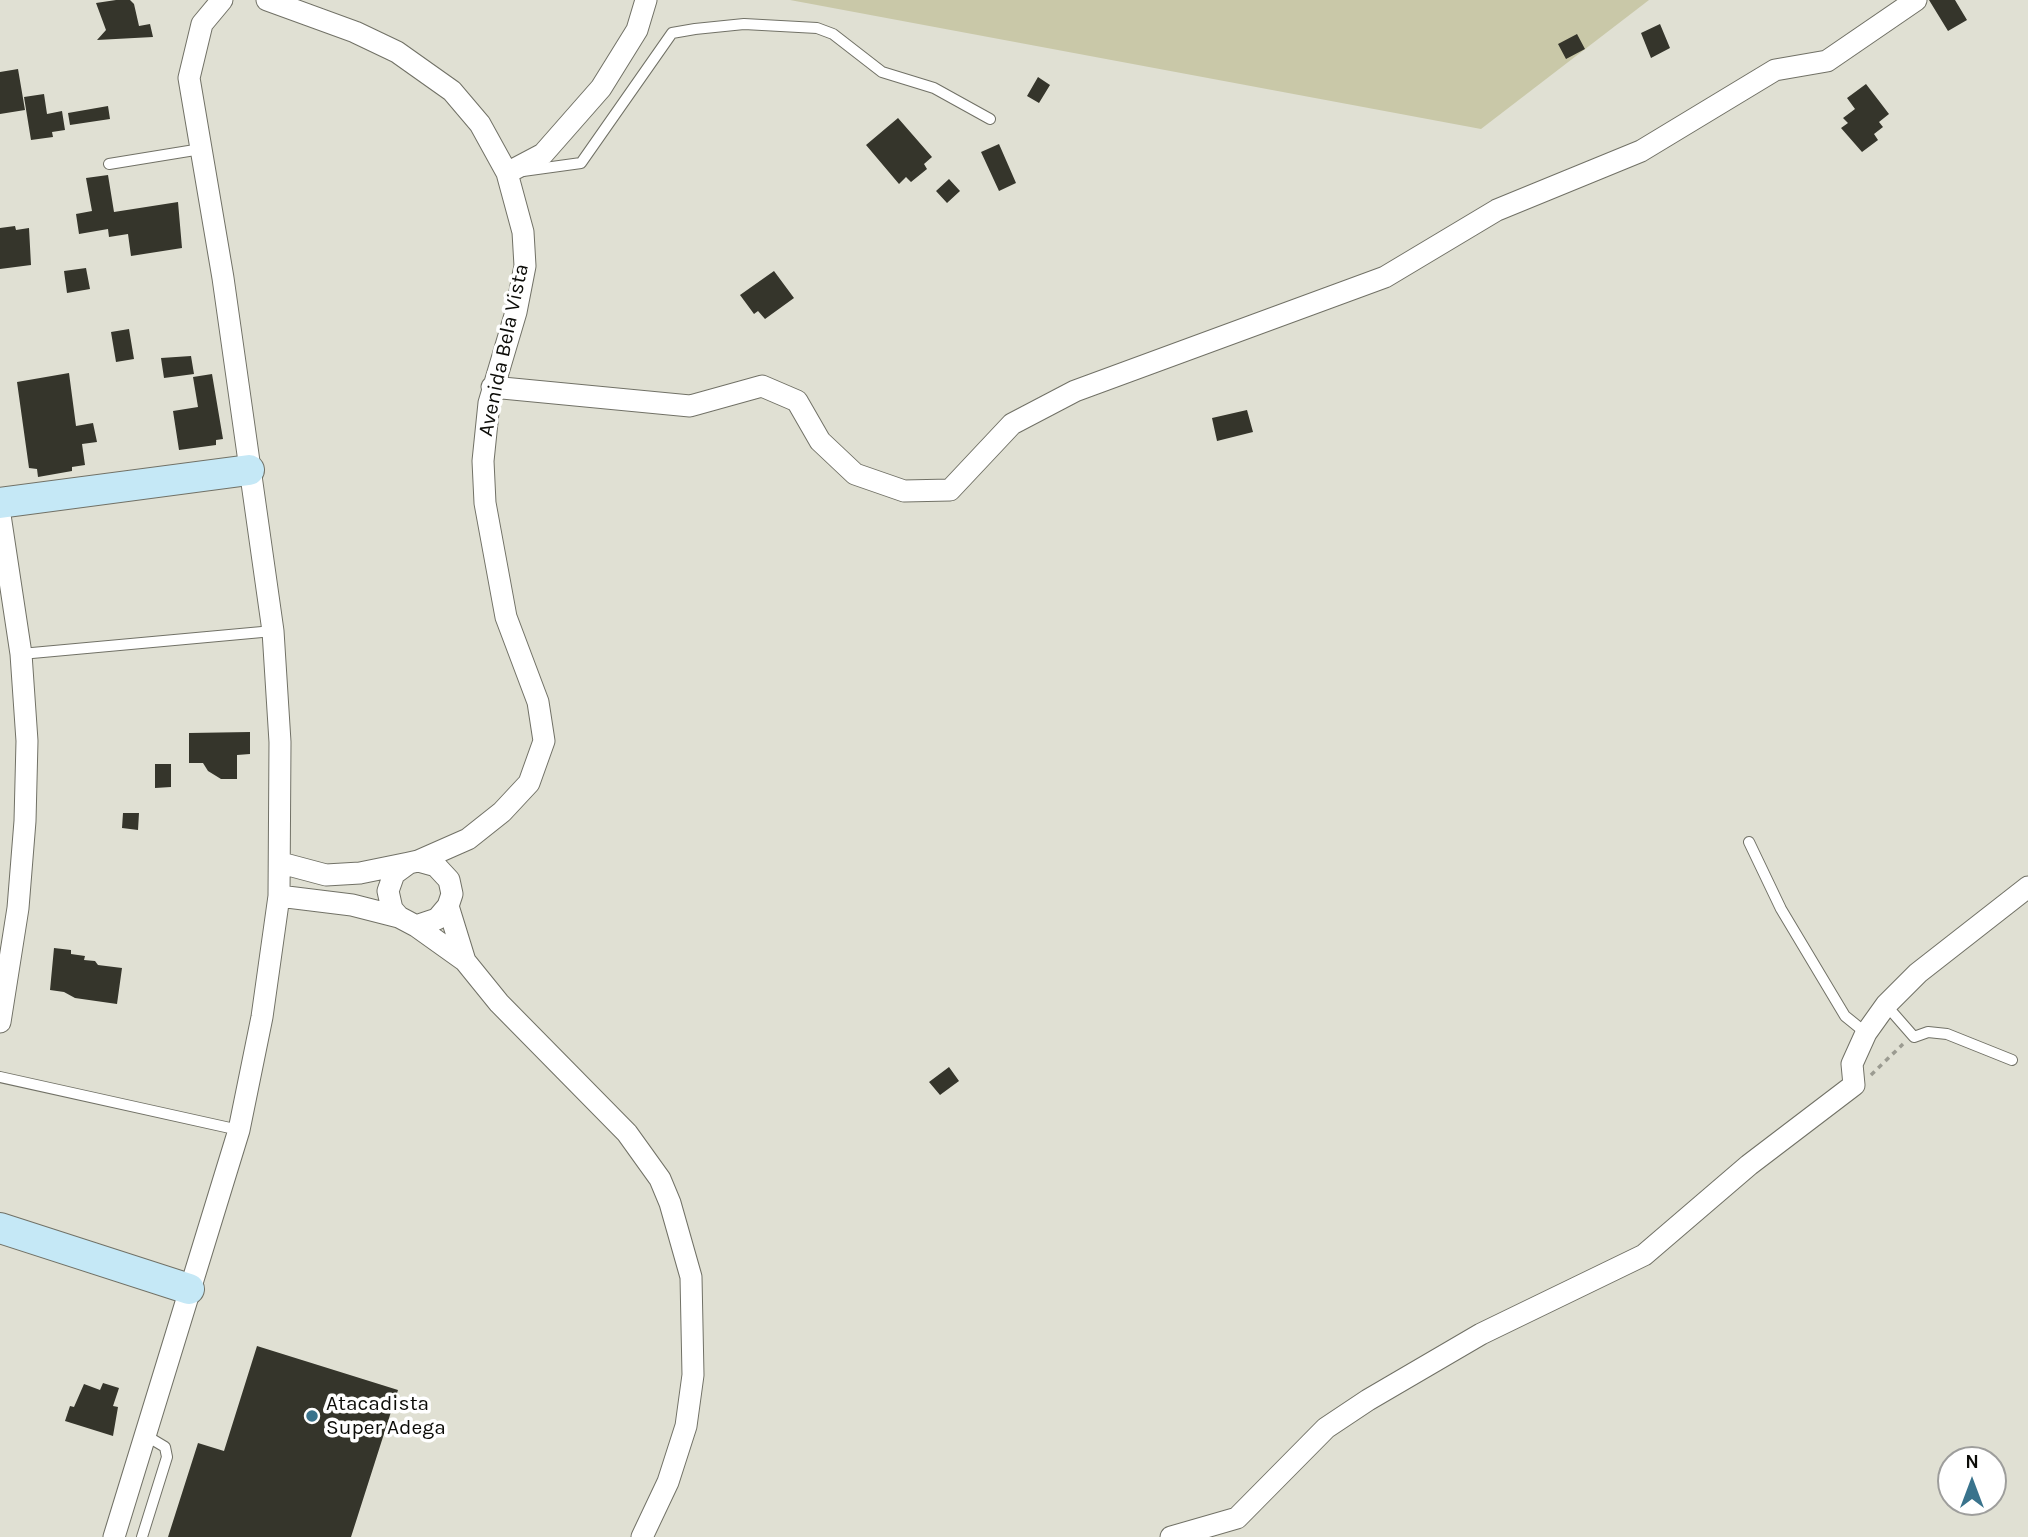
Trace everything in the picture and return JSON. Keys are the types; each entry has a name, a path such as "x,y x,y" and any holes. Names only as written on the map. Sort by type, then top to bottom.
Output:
{"street":[{"path":"114,1537 239,1130 262,1017 279,896 281,742 274,631 223,278 189,78 202,24 222,0"},
{"name":"Avenida Bela Vista","path":"267,0 397,52 452,91 480,124 507,173 523,232 525,267 516,312 492,387 484,461 485,503 506,617 538,702 544,741 528,783 502,812 468,839 413,862 394,874 388,891 393,909 408,922"},
{"path":"507,173 543,154 601,88 637,30 646,0"},
{"path":"492,387 690,407 762,386 797,401 820,441 855,474 905,491 950,490 1012,424 1075,391 1385,277 1497,209 1641,151 1774,69 1828,61 1916,0"},
{"path":"0,503 249,470"},
{"path":"0,515 11,655 27,741 25,821 18,908 0,1022"},
{"name":"Avenida Bela Vista","path":"465,961 448,906 452,894 449,880 468,839"},
{"path":"281,863 326,874 360,873 413,862 436,866 449,880"},
{"path":"1171,1537 1237,1518 1326,1429 1368,1399 1481,1334 1644,1255 1749,1165 1854,1085 1852,1064 1866,1033 1886,1005 1918,974 2028,887"},
{"path":"279,896 352,905 408,922 465,961 499,1003 636,1144 660,1179 679,1231 691,1277 693,1375 686,1426 672,1471 642,1537"},
{"path":"408,922 437,919 448,906"},
{"path":"0,1228 189,1289"}],"lane":[{"path":"507,173 581,163 672,33 695,29 744,24 817,28 833,34 882,72 934,88 990,119"},
{"path":"109,164 201,149"},
{"path":"11,655 274,631"},
{"path":"1749,842 1781,909 1845,1016 1866,1033"},
{"path":"1886,1005 1914,1037 1928,1032 1947,1034 2012,1060"},
{"path":"0,1077 239,1130"},
{"path":"142,1537 167,1457 165,1447 145,1435"}],"path":[{"path":"1854,1085 1875,1073 1902,1045 1914,1037"}],"green space":[{"path":"790,0 1649,0 1481,129"}],"building":[{"path":"130,0 134,4 139,26 150,24 153,37 97,40 106,30 96,3"},
{"path":"1929,0 1955,0 1967,20 1948,31"},
{"path":"1660,24 1670,48 1651,58 1641,33"},
{"path":"1577,34 1585,49 1566,59 1558,44"},
{"path":"18,69 25,110 0,114 0,72"},
{"path":"1038,77 1050,85 1039,103 1027,96"},
{"path":"1866,84 1889,114 1879,122 1883,127 1874,134 1878,140 1862,152 1841,128 1848,123 1843,118 1855,109 1847,98"},
{"path":"44,94 47,114 62,111 65,130 52,132 53,137 31,140 24,97"},
{"path":"108,106 110,119 70,125 68,113"},
{"path":"898,118 932,157 924,164 927,169 911,182 906,177 899,184 866,145"},
{"path":"999,144 1016,183 999,191 981,152"},
{"path":"108,175 114,212 178,202 182,248 131,256 128,234 109,237 108,229 79,234 76,214 92,211 86,178"},
{"path":"949,179 960,191 947,203 936,191"},
{"path":"15,226 16,230 29,228 31,265 0,269 0,228"},
{"path":"86,268 90,289 67,293 64,271"},
{"path":"774,271 794,298 765,319 758,311 754,314 740,295"},
{"path":"129,329 134,359 116,362 111,332"},
{"path":"191,356 194,374 164,378 161,358"},
{"path":"69,373 76,426 93,423 97,442 82,444 85,465 72,467 72,471 38,477 37,469 29,468 17,382"},
{"path":"212,374 223,439 216,440 216,445 179,450 173,411 198,407 193,377"},
{"path":"1247,410 1253,432 1217,441 1212,418"},
{"path":"250,732 250,754 237,755 237,779 221,779 208,771 203,763 189,763 189,733"},
{"path":"155,764 171,764 171,787 155,788"},
{"path":"123,813 139,813 138,830 122,828"},
{"path":"54,948 71,950 71,954 85,956 84,960 95,961 98,965 122,968 117,1004 75,998 64,992 50,990"},
{"path":"949,1067 959,1081 940,1095 929,1082"},
{"name":"Atacadista Super Adega","path":"257,1346 398,1390 351,1537 168,1537 198,1443 224,1451"},
{"path":"103,1383 119,1388 113,1406 118,1407 113,1436 65,1421 70,1406 74,1407 84,1384 100,1390"}],"place":[{"name":"Atacadista Super Adega","path":"312,1416"}]}
